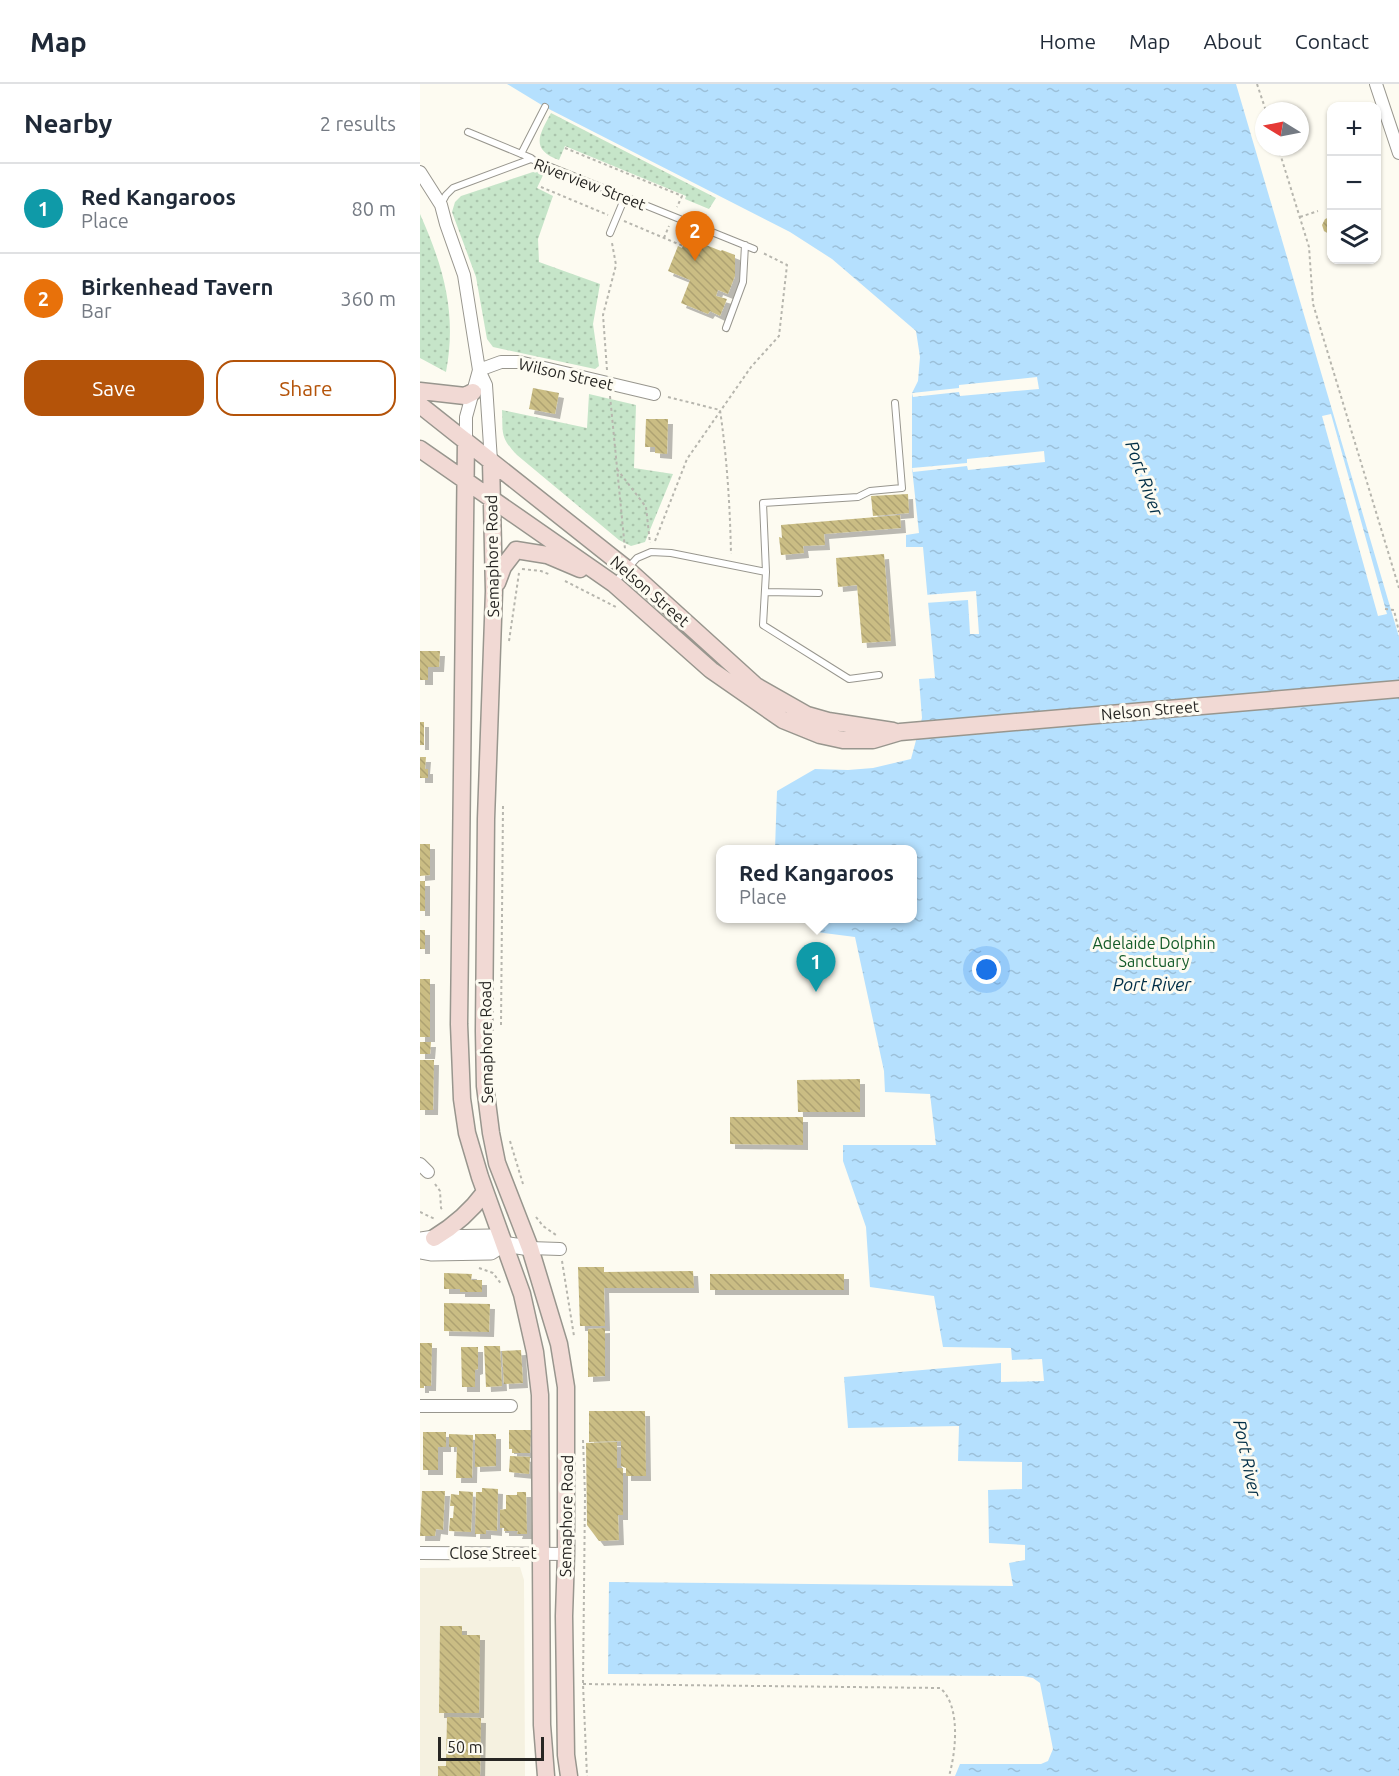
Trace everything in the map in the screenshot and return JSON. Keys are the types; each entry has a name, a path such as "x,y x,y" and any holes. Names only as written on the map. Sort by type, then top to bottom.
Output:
{"main road":[{"path":"420,392 465,396 473,392"},
{"name":"Nelson Street","path":"420,405 627,569 756,686 807,715 828,721 900,732"},
{"name":"Semaphore Road","path":"466,441 459,1024 462,1099 466,1133 522,1294 535,1352 540,1395 542,1725 546,1776"},
{"name":"Nelson Street","path":"420,449 614,584 711,670 783,720 820,735 843,740 873,740 900,732 1399,689"},
{"name":"Semaphore Road","path":"490,461 494,591 486,819 484,1086 498,1163 530,1248 559,1344 566,1387 564,1616 566,1755 569,1776"},
{"path":"494,591 503,567 516,550 547,555 614,584"},
{"path":"427,1239 448,1230 475,1207 485,1192"}],"street":[{"path":"1376,84 1394,119 1399,153"},
{"name":"Semaphore Road","path":"420,172 441,205 464,275 479,370 486,385 490,461"},
{"name":"Wilson Street","path":"479,370 511,361 654,394"},
{"name":"Semaphore Road","path":"466,441 466,417 479,370"},
{"path":"427,1239 491,1237 503,1244 530,1248 558,1244"},
{"path":"420,1251 432,1253 491,1252 503,1244"},
{"path":"420,1406 512,1406"},
{"name":"Close Street","path":"420,1553 566,1554"}],"lane":[{"path":"521,154 544,107"},
{"path":"468,132 531,159"},
{"name":"Riverview Street","path":"441,205 453,188 531,159 754,249"},
{"path":"610,233 626,196"},
{"path":"726,328 743,282 745,245"},
{"path":"879,675 849,679 763,625 766,572 764,504 858,497 870,491 902,488 895,403"},
{"path":"614,584 637,558 651,552 671,552 766,572"},
{"path":"765,592 819,593"}],"path":[{"path":"1257,84 1263,102"},
{"path":"565,148 682,196"},
{"path":"1281,156 1309,247 1313,304 1399,588"},
{"path":"1300,217 1318,211"},
{"path":"610,233 616,265 603,315 627,569"},
{"path":"651,552 687,459 751,367 779,336 787,265 754,249"},
{"path":"654,394 720,410"},
{"path":"720,410 725,442 732,566"},
{"path":"617,469 646,507 651,552"},
{"path":"508,648 520,569 541,571 558,577 619,609"},
{"path":"1385,609 1394,610 1399,632"},
{"path":"501,1034 503,806"},
{"path":"510,1142 524,1189"},
{"path":"424,1168 440,1191 441,1208 447,1216"},
{"path":"420,1212 437,1220"},
{"path":"534,1215 543,1226 556,1235 558,1244"},
{"path":"472,1267 494,1273 506,1292"},
{"path":"587,1776 583,1684 940,1688 951,1701 954,1714 954,1761 949,1776"}],"shaded area":[{"path":"520,1567 524,1580 525,1776 420,1776 420,1568"}],"green space":[{"path":"551,113 716,198 709,209 685,199 686,196 565,146 559,160 550,156 544,151 540,141 543,128"},
{"path":"536,171 544,173 537,188 553,196 538,239 539,262 600,284 593,324 599,366 595,369 493,347 487,339 476,277 452,212 455,202 461,196"},
{"path":"420,214 436,253 446,292 450,330 446,372 420,358"},
{"path":"589,394 636,405 634,468 673,474 645,542 631,546 619,540 517,455 505,439 502,410 587,428"}],"water":[{"name":"Port River","path":"507,84 1236,84 1255,148 1255,156 1257,156 1399,637 1399,1776 955,1776 960,1764 1041,1764 1048,1761 1053,1749 1040,1683 1033,1678 1023,1676 608,1674 609,1582 1013,1586 1009,1563 1025,1560 1025,1545 989,1543 988,1490 1022,1489 1022,1462 958,1461 959,1426 848,1428 844,1377 1001,1363 1001,1382 1044,1381 1042,1359 1012,1360 1011,1348 943,1347 934,1296 870,1287 866,1227 843,1161 843,1145 936,1145 930,1094 885,1092 884,1071 855,937 816,932 806,923 917,923 917,845 775,845 777,791 815,769 873,768 911,759 922,718 919,679 935,678 923,547 906,547 906,535 919,533 912,468 912,393 918,381 920,357 916,331 832,259 790,232 545,107"}],"pier":[{"path":"1037,377 1039,389 960,396 959,392 913,397 912,393 959,388 959,385"},
{"path":"1331,414 1387,614 1378,616 1322,416"},
{"path":"1044,451 1045,462 968,470 967,466 913,472 912,468 967,463 967,459"},
{"path":"976,591 979,634 970,634 968,600 925,603 925,595"}],"building":[{"path":"1327,218 1327,233 1322,225"},
{"path":"686,237 735,255 735,276 728,294 718,290 716,296 727,299 720,316 710,311 708,314 681,303 690,280 668,271 678,246 682,248"},
{"path":"533,388 559,393 555,414 529,409"},
{"path":"646,419 668,419 667,454 655,453 655,447 645,447"},
{"path":"908,494 909,513 873,516 871,496"},
{"path":"900,515 901,528 824,534 825,545 803,546 804,553 781,555 779,537 782,538 781,525"},
{"path":"884,554 891,641 862,643 857,585 838,587 836,558"},
{"path":"420,651 440,651 439,667 428,667 428,680 420,680"},
{"path":"420,722 424,722 424,745 420,745"},
{"path":"420,757 426,757 425,769 428,769 428,778 420,778"},
{"path":"420,844 430,844 430,875 420,876"},
{"path":"420,881 425,881 425,911 420,911"},
{"path":"420,930 425,930 425,949 420,949"},
{"path":"420,979 430,979 430,1037 420,1037"},
{"path":"420,1042 431,1042 430,1054 420,1054"},
{"path":"420,1060 434,1060 433,1110 420,1110"},
{"path":"860,1079 860,1112 798,1112 797,1080"},
{"path":"730,1117 803,1117 803,1145 730,1144"},
{"path":"578,1267 604,1267 604,1272 693,1271 694,1288 604,1288 605,1326 580,1326"},
{"path":"444,1273 472,1274 471,1280 482,1280 482,1292 444,1289"},
{"path":"710,1274 844,1274 844,1290 710,1290"},
{"path":"444,1303 490,1304 489,1332 444,1331"},
{"path":"605,1328 605,1376 588,1377 588,1329"},
{"path":"420,1343 432,1343 431,1386 424,1386 424,1388 420,1388"},
{"path":"484,1346 500,1346 502,1386 486,1387"},
{"path":"461,1347 478,1347 475,1387 462,1387"},
{"path":"521,1350 523,1383 504,1384 502,1351"},
{"path":"589,1411 645,1411 646,1476 626,1476 626,1468 621,1466 621,1441 589,1442"},
{"path":"509,1430 531,1430 530,1453 512,1453 512,1449 509,1449"},
{"path":"423,1432 446,1432 446,1447 438,1447 438,1470 423,1470"},
{"path":"449,1434 473,1435 472,1478 456,1478 457,1447 449,1447"},
{"path":"475,1434 496,1434 496,1466 475,1467"},
{"path":"617,1442 617,1468 623,1468 623,1515 618,1515 619,1540 599,1541 587,1525 586,1443"},
{"path":"510,1456 530,1457 529,1474 509,1472"},
{"path":"482,1488 498,1489 497,1531 486,1530 486,1534 475,1534 476,1492 482,1492"},
{"path":"422,1491 445,1491 443,1530 436,1529 435,1536 420,1536"},
{"path":"459,1491 473,1492 471,1532 449,1531 454,1506 450,1506 451,1494 459,1495"},
{"path":"517,1492 526,1492 527,1534 517,1534 518,1531 504,1531 504,1528 500,1528 500,1510 506,1509 506,1495 517,1495"},
{"path":"440,1626 462,1626 462,1635 480,1635 479,1713 439,1713"},
{"path":"447,1717 481,1718 480,1776 438,1776 438,1766 446,1766"}],"place":[{"name":"Birkenhead Tavern","path":"695,261"},
{"name":"Red Kangaroos","path":"816,992"}],"park label":[{"name":"Adelaide Dolphin Sanctuary","path":"1154,952"}]}
